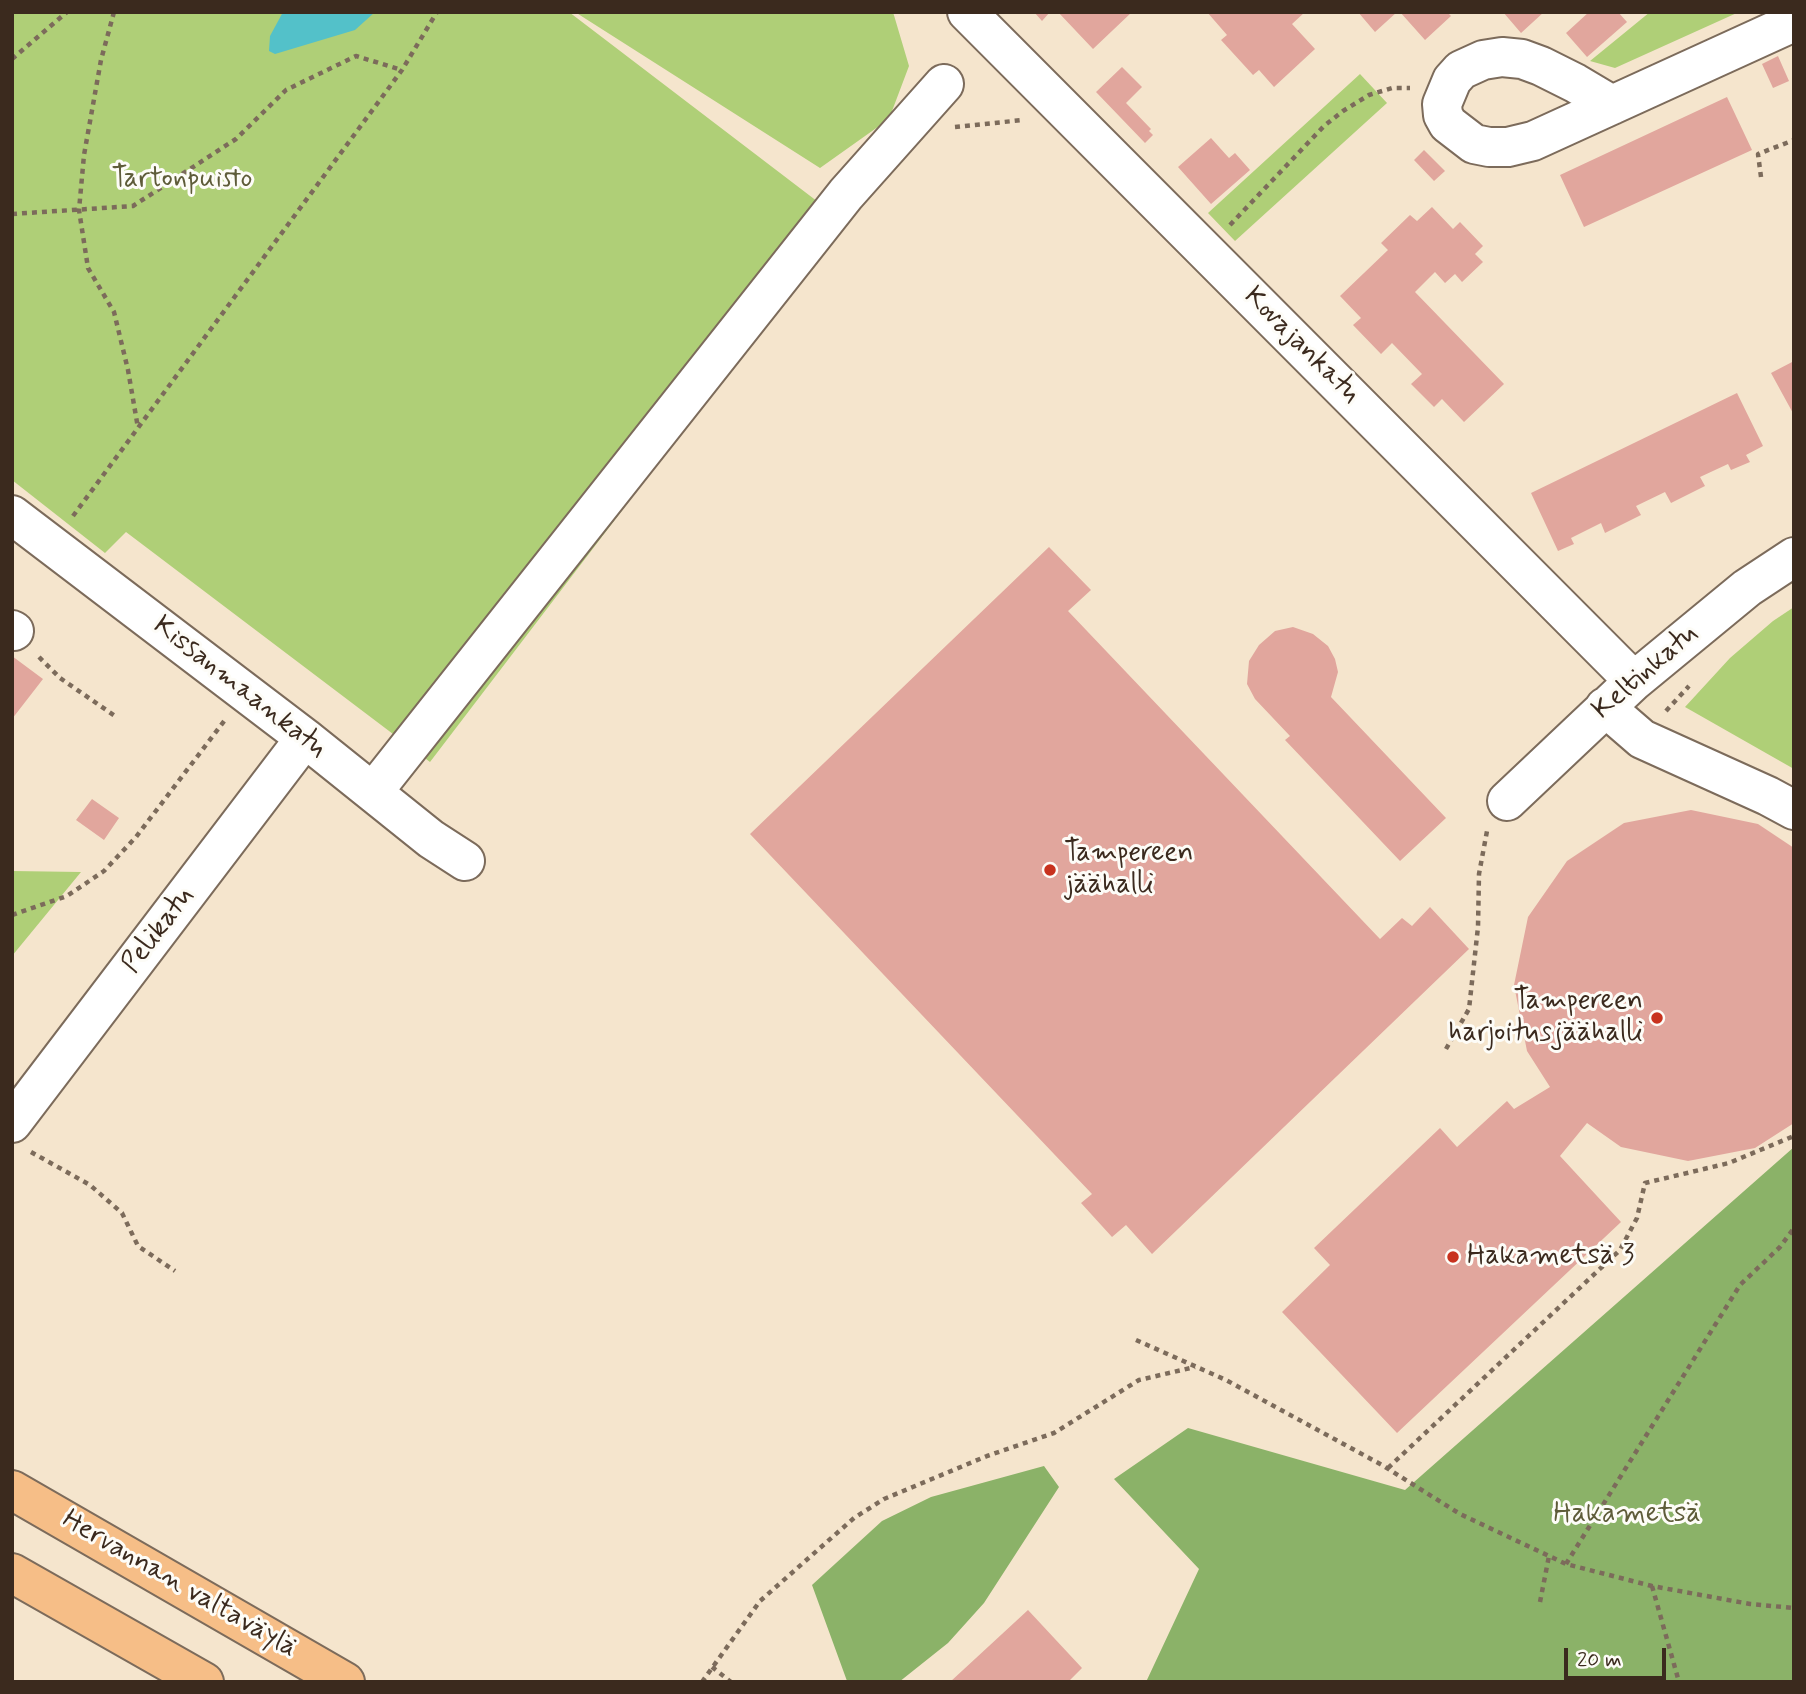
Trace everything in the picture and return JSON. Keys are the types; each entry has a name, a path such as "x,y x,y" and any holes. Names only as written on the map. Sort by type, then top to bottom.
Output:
{"highway":[{"name":"Hervannan valtaväylä","path":"12,1490 345,1682"},
{"path":"12,1573 204,1682"}],"street":[{"name":"Kovajankatu","path":"967,12 1634,681"},
{"path":"1612,105 1541,65 1502,57 1470,65 1452,80 1442,104 1443,115 1448,124 1474,144 1508,147 1533,141 1612,105 1794,22"},
{"path":"373,792 846,194 944,84"},
{"name":"Kissanmaankatu","path":"12,515 305,738 431,839 465,861"},
{"name":"Keltinkatu","path":"1507,801 1634,681 1747,587 1794,557"},
{"path":"1605,707 1642,739 1794,810"},
{"name":"Pelikatu","path":"18,1135 305,738"}],"path":[{"path":"12,59 67,12"},
{"path":"114,12 101,60 84,155 79,210 88,268 114,312 138,429"},
{"path":"52,545 402,70 438,12"},
{"path":"12,214 133,206 236,139 286,90 356,57 402,70"},
{"path":"1206,251 1324,126 1343,111 1369,95 1392,88 1446,91"},
{"path":"954,127 1070,115"},
{"path":"1761,177 1758,155 1794,140"},
{"path":"60,678 116,716"},
{"path":"12,915 67,896 104,871 136,837 246,693"},
{"path":"1446,1049 1469,1009 1478,927 1479,874 1485,834 1507,801"},
{"path":"18,1135 90,1185 122,1213 138,1246 176,1271"},
{"path":"1388,1468 1620,1250 1637,1218 1645,1183 1729,1163 1794,1136"},
{"path":"1566,1564 1740,1285 1780,1247 1794,1228"},
{"path":"1136,1340 1226,1380 1388,1468 1461,1514 1566,1564 1652,1586 1750,1604 1794,1608"},
{"path":"702,1682 760,1601 854,1518 884,1499 987,1456 1054,1433 1139,1380 1196,1367"},
{"path":"1540,1601 1549,1556"},
{"path":"1652,1586 1679,1682"},
{"path":"712,1667 731,1682"}],"green space":[{"name":"Tartonpuisto","path":"569,12 843,221 430,762 126,532 105,553 12,480 12,14"},
{"path":"575,12 893,12 909,66 889,119 820,168"},
{"path":"1650,12 1739,12 1615,68 1590,61"},
{"path":"1360,74 1387,103 1235,241 1208,213"},
{"path":"1794,607 1794,769 1685,707 1730,658 1773,621"},
{"path":"12,871 81,872 12,956"},
{"name":"Hakametsä","path":"1794,1147 1794,1682 1146,1682 1199,1569 1114,1479 1188,1428 1405,1490"},
{"path":"1044,1466 1059,1487 984,1603 948,1643 899,1682 847,1681 812,1585 882,1521 931,1497"}],"water":[{"path":"283,12 375,12 355,30 275,54 269,51 270,36"}],"building":[{"path":"1034,12 1050,12 1042,21"},
{"path":"1058,12 1132,12 1093,49"},
{"path":"1207,12 1305,12 1292,24 1315,49 1274,87 1259,70 1253,75 1221,40 1227,35"},
{"path":"1358,12 1397,12 1375,32"},
{"path":"1400,12 1447,12 1451,16 1425,40"},
{"path":"1503,12 1544,12 1521,33"},
{"path":"1589,12 1618,12 1627,22 1587,57 1566,33"},
{"path":"1778,56 1789,81 1773,88 1762,64"},
{"path":"1122,67 1142,87 1126,103 1151,129 1149,131 1153,135 1145,143 1096,92"},
{"path":"1727,97 1752,150 1584,227 1560,175"},
{"path":"1211,138 1229,158 1235,153 1250,170 1211,204 1178,167"},
{"path":"1424,150 1445,171 1434,181 1414,160"},
{"path":"1432,207 1453,229 1460,222 1483,246 1475,254 1483,262 1462,282 1455,274 1445,283 1435,272 1415,292 1504,384 1464,422 1442,399 1434,407 1411,384 1422,374 1392,343 1381,354 1353,325 1361,318 1340,296 1388,250 1381,243 1410,215 1417,221"},
{"path":"1794,361 1794,415 1771,373"},
{"path":"1737,393 1763,446 1746,455 1750,462 1731,470 1728,464 1700,477 1705,486 1671,503 1665,492 1636,506 1641,515 1605,533 1601,523 1571,538 1574,544 1558,551 1531,493"},
{"name":"Tampereen jäähalli","path":"1049,547 1091,590 1068,611 1380,939 1402,918 1412,926 1430,907 1469,949 1152,1254 1126,1225 1112,1237 1081,1203 1092,1194 750,834"},
{"path":"1293,627 1313,634 1328,646 1338,672 1331,697 1446,818 1400,861 1285,740 1290,736 1255,699 1247,684 1249,661 1259,645 1275,631"},
{"path":"12,656 43,679 12,719"},
{"path":"92,799 119,818 104,840 76,820"},
{"path":"1691,810 1758,824 1794,848 1794,1123 1755,1148 1688,1161 1621,1147 1587,1123 1560,1156 1621,1222 1397,1433 1282,1312 1330,1265 1314,1248 1440,1128 1457,1147 1507,1101 1514,1109 1550,1087 1527,1051 1514,985 1528,917 1567,861 1624,823"},
{"path":"1028,1610 1082,1668 1068,1682 950,1682"}],"place":[{"name":"Tampereen jäähalli","path":"1050,870"},
{"name":"Tampereen harjoitusjäähalli","path":"1657,1018"},
{"name":"Hakametsä 3","path":"1453,1257"}]}
